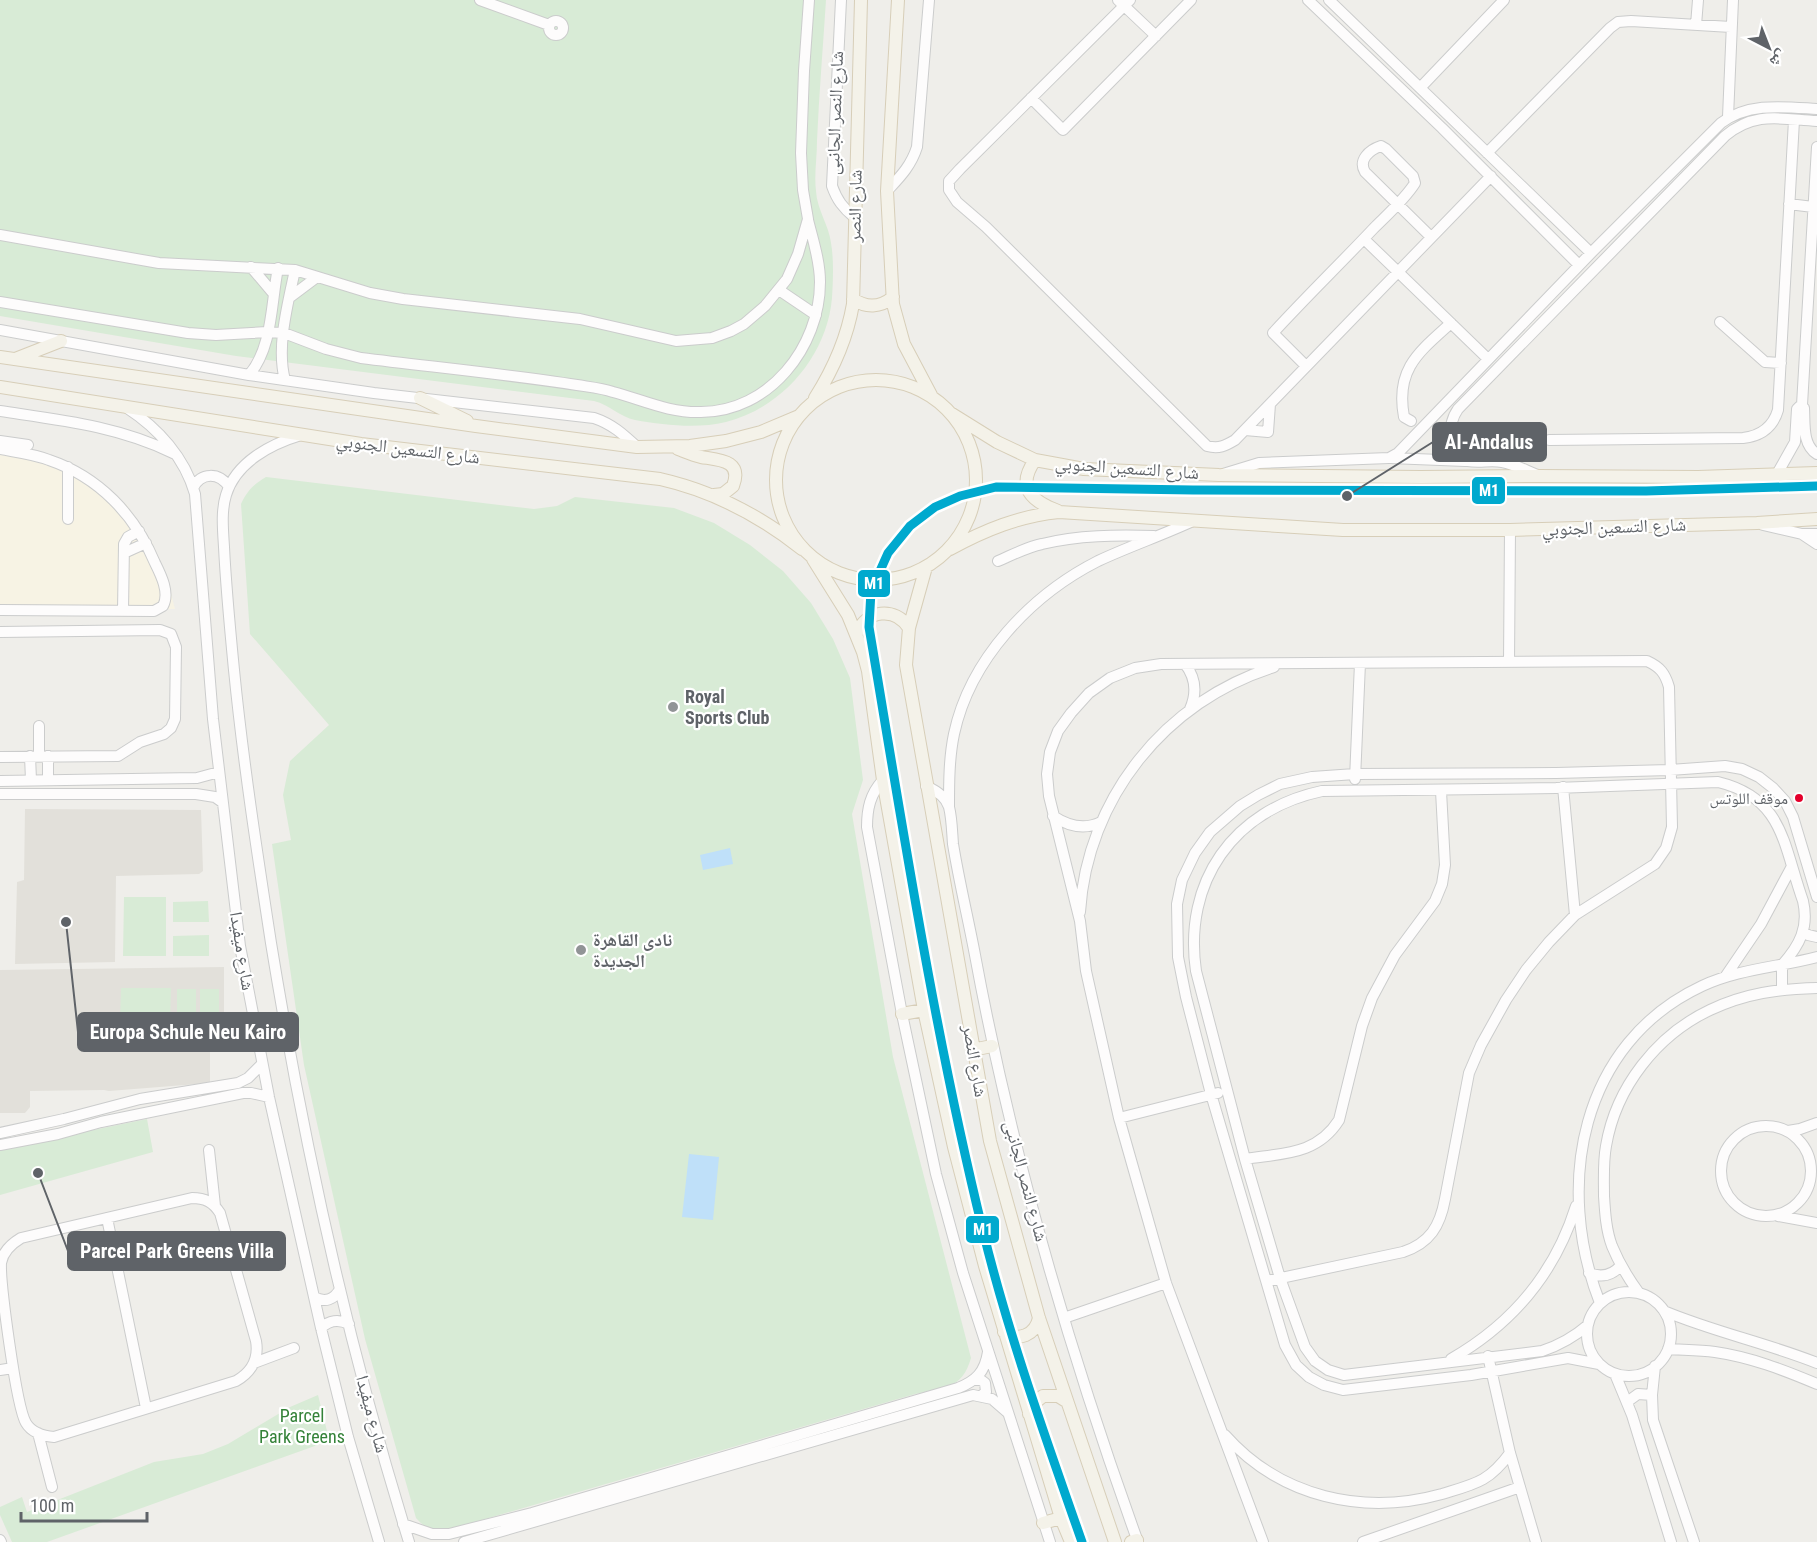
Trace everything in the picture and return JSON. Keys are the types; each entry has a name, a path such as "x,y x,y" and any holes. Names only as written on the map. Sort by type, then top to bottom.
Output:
{"main road":[{"name":"شارع النصر","path":"813,403 834,367 843,346 853,299 861,0"},
{"name":"شارع النصر","path":"898,0 887,191 892,297 904,344 932,397"},
{"path":"853,299 873,306 884,304 892,297"},
{"path":"6,358 61,341"},
{"name":"شارع التسعين الجنوبي","path":"6,358 637,447 708,444 744,437 799,416"},
{"path":"875,380 895,381 914,387 932,397 952,414 965,432 973,453 977,484 975,502 962,533 950,549 926,567 911,575 877,581 854,579 832,571 813,559 791,534 783,519 776,490 779,454 787,434 799,416 830,392 851,383 875,380"},
{"name":"شارع التسعين الجنوبي","path":"0,387 302,435 660,479 714,495 769,524 802,549"},
{"path":"420,398 476,426"},
{"name":"شارع التسعين الجنوبي","path":"952,414 997,442 1035,460 1084,469 1220,475 1421,477 1698,477 1817,473"},
{"path":"672,447 697,456 724,460 731,465 735,473 733,486 723,494 714,495"},
{"path":"1035,460 1027,476 1028,491 1038,502 1059,512"},
{"name":"شارع التسعين الجنوبي","path":"950,549 978,534 1011,521 1059,512 1344,530 1510,530 1757,523 1817,519"},
{"name":"شارع النصر","path":"813,559 857,633 868,671 883,780 924,1010 954,1147 984,1266 1061,1518 1071,1542"},
{"name":"شارع النصر","path":"926,567 909,628 906,665 972,1050 990,1141 1039,1318 1115,1542"},
{"path":"857,633 866,619 881,613 897,616 909,628"},
{"path":"902,1014 924,1010"},
{"path":"972,1050 992,1046"},
{"path":"1004,1332 1012,1336 1026,1335 1034,1330 1039,1318"},
{"path":"1029,1414 1035,1401 1044,1396 1058,1396 1066,1401"},
{"path":"1043,1523 1061,1518"}],"street":[{"path":"480,0 549,26"},
{"path":"0,302 201,334 284,333 326,349 361,358 611,391 671,410 703,412 724,410 741,404 771,387 786,372 807,343 819,301 819,272 803,190 801,153 809,0"},
{"name":"شارع النصر الجانبى","path":"841,0 832,186 836,198 854,217"},
{"path":"887,191 907,170 917,147 929,0"},
{"path":"1031,98 1063,130 1191,0"},
{"path":"1308,0 1442,128 1579,265"},
{"path":"1329,0 1591,253"},
{"path":"1420,88 1504,0"},
{"path":"1696,25 1698,0"},
{"path":"1728,117 1733,0"},
{"path":"1156,36 1124,2 954,176 949,190 952,196 1207,446 1224,447 1235,440 1491,176"},
{"path":"1487,153 1618,22 1731,27"},
{"path":"1389,458 1404,449 1579,265 1728,117 1756,108 1817,109"},
{"path":"1442,128 1451,118"},
{"path":"1468,461 1455,452 1450,439 1455,413 1725,136 1739,125 1754,119 1817,121"},
{"path":"1549,440 1743,438 1758,435 1766,430 1776,417 1794,120"},
{"path":"1306,366 1273,333 1364,239 1397,203 1413,187 1416,180 1386,149 1378,147 1364,159 1362,167 1365,172 1397,203 1431,237"},
{"path":"1817,147 1802,405 1805,409 1807,440 1811,451 1817,454"},
{"path":"1668,175 1677,184"},
{"path":"1789,204 1813,207"},
{"path":"0,235 159,263 295,270 370,293 402,299 580,319 676,341 712,338 731,331 755,315 779,290 794,267 808,219"},
{"path":"1554,239 1565,229"},
{"path":"1364,239 1488,359"},
{"path":"251,267 273,293"},
{"path":"249,375 261,357 278,268"},
{"path":"285,380 282,364 284,333 295,270"},
{"path":"289,298 317,276"},
{"path":"779,290 816,315"},
{"path":"1720,322 1765,362 1781,363"},
{"path":"1411,422 1404,417 1402,409 1406,368 1451,323"},
{"path":"0,330 249,375 594,418 618,429 637,447"},
{"path":"1455,393 1464,402"},
{"path":"1245,430 1268,432 1270,404"},
{"path":"1777,474 1795,442 1797,409 1802,405"},
{"name":"شارع ميفيدا","path":"127,407 149,424 176,455 193,488 197,507 222,802 240,946 262,1064 321,1328 348,1437 380,1542"},
{"path":"0,411 111,429 144,440 176,455"},
{"name":"شارع ميفيدا","path":"302,435 271,447 257,456 244,467 229,487 223,514 225,580 241,736 285,1030 305,1134 340,1289 388,1474 409,1542"},
{"path":"0,441 28,445"},
{"path":"0,449 38,456 68,467 105,492 123,509 146,543 162,580 166,597 160,609 154,611 0,610"},
{"path":"1220,475 1259,463 1389,458 1502,462 1538,476"},
{"path":"68,467 68,519"},
{"path":"193,488 203,478 213,476 224,481 229,487"},
{"name":"شارع النصر الجانبى","path":"1135,1541 1092,1410 1013,1136 992,1046 953,844 949,807 950,759 954,734 972,684 987,659 1026,612 1048,592 1099,561 1195,520"},
{"path":"1757,523 1802,534 1817,534"},
{"path":"1509,662 1510,530"},
{"path":"123,611 124,544 128,537 139,531"},
{"path":"1802,534 1817,544"},
{"path":"998,561 1040,544 1079,537 1160,536"},
{"path":"124,553 146,543"},
{"path":"0,632 160,630 168,632 174,640 175,715 168,731 140,742 118,756 0,757"},
{"path":"1263,1542 1166,1283 1119,1118 1086,971 1080,921 1049,796 1047,774 1050,752 1058,731 1089,693 1110,678 1135,668 1161,664 1647,661 1658,666 1666,675 1669,687 1672,828 1670,838 1654,864 1575,915 1526,970 1506,1000 1481,1045 1465,1089 1441,1218 1430,1236 1422,1243 1403,1252 1267,1281"},
{"path":"1355,790 1360,663"},
{"path":"1185,664 1195,682 1190,709"},
{"path":"1080,921 1088,860 1101,822 1134,764 1168,727 1190,709 1235,682 1286,664"},
{"path":"31,780 39,756 39,726"},
{"path":"39,756 48,780"},
{"path":"1664,1311 1671,1336 1668,1349 1655,1366 1636,1375 1615,1374 1599,1364 1568,1358 1492,1372 1343,1390 1324,1385 1309,1377 1296,1365 1285,1346 1211,1094 1178,957 1177,904 1182,880 1210,832 1240,806 1280,784 1312,777 1355,774 1570,773 1725,766 1742,769 1759,777 1785,801 1793,817 1817,897"},
{"path":"0,781 197,778 219,772"},
{"path":"1556,773 1551,781 1563,788"},
{"path":"1563,788 1574,782 1570,773"},
{"path":"139,778 140,794"},
{"path":"169,778 170,794"},
{"path":"883,780 870,800 867,827 902,1014 936,1174 963,1273 1050,1542"},
{"path":"1588,1325 1573,1338 1542,1351 1344,1375 1328,1370 1315,1361 1305,1347 1280,1278 1245,1160 1196,971 1194,921 1204,883 1224,849 1242,830 1263,814 1285,802 1309,794 1355,790 1563,788 1718,782 1737,787 1755,796 1769,810 1779,827 1805,911 1804,932 1793,953 1782,965 1782,989"},
{"path":"926,786 940,795 949,807"},
{"path":"1563,788 1575,915"},
{"path":"1245,1160 1310,1147 1327,1137 1339,1120 1362,1026 1372,998 1395,955 1435,901 1442,884 1445,866 1441,790"},
{"path":"0,794 203,794 215,797 222,802"},
{"path":"1053,816 1065,823 1077,826 1090,826 1101,822"},
{"path":"1725,977 1761,924 1791,867"},
{"path":"1804,932 1817,937"},
{"path":"1600,1303 1589,1273 1581,1228 1578,1174 1587,1123 1594,1100 1618,1056 1633,1037 1662,1010 1703,986 1725,977 1817,957"},
{"path":"1639,1293 1611,1244 1605,1216 1603,1172 1605,1146 1612,1122 1630,1083 1650,1055 1668,1037 1688,1022 1710,1010 1754,993 1817,988"},
{"path":"0,1133 154,1097 238,1083 248,1078 262,1064"},
{"path":"1119,1118 1227,1090"},
{"path":"0,1145 243,1093 251,1092 269,1097"},
{"path":"154,1097 157,1110"},
{"path":"1788,1131 1817,1123"},
{"path":"1817,1180 1804,1146 1788,1131 1776,1127 1764,1125 1747,1130 1732,1141 1725,1151 1722,1163 1721,1175 1729,1197 1747,1212 1817,1223 1817,1213"},
{"path":"209,1150 215,1206"},
{"path":"1768,1216 1790,1209 1799,1202 1806,1192 1817,1151"},
{"path":"192,1198 203,1198 215,1206 220,1213 256,1341 257,1352 254,1363 247,1374 237,1381 54,1437 38,1433 29,1426 23,1416 13,1368 5,1354 0,1269 6,1251 21,1238 192,1198"},
{"path":"1447,1361 1492,1332 1530,1295 1559,1250 1578,1200"},
{"path":"107,1218 146,1408"},
{"path":"1589,1273 1604,1276 1614,1272 1621,1265"},
{"path":"1064,1317 1166,1283"},
{"path":"314,1297 327,1300 335,1296 340,1289"},
{"path":"1599,1364 1588,1346 1588,1325 1600,1303 1618,1293 1639,1293 1649,1297 1664,1311 1691,1322 1783,1350 1817,1363"},
{"path":"321,1328 336,1321 349,1324"},
{"path":"254,1363 294,1348"},
{"path":"1668,1349 1714,1352 1744,1359 1776,1367 1817,1384"},
{"path":"403,1524 429,1538 442,1536 532,1513 958,1388 975,1380 982,1372 987,1362 988,1352"},
{"path":"1488,1356 1510,1453 1536,1542"},
{"path":"1655,1366 1652,1395 1653,1420 1694,1542"},
{"path":"0,1370 13,1368"},
{"path":"1615,1374 1627,1402 1671,1542"},
{"path":"975,1380 985,1383 986,1389 981,1396"},
{"path":"1627,1402 1638,1394 1652,1395"},
{"path":"464,1542 973,1395 992,1399 1008,1412"},
{"path":"1219,1428 1240,1452 1263,1470 1317,1495 1346,1501 1387,1503 1428,1497 1470,1485 1494,1473 1510,1453"},
{"path":"38,1433 51,1487"},
{"path":"1470,1485 1476,1502"},
{"path":"1363,1542 1520,1487"}],"shaded area":[{"path":"0,450 58,462 101,484 127,505 152,542 168,582 175,609 0,611"},
{"path":"25,809 201,810 203,871 199,874 116,876 115,962 15,964 17,882 24,880"},
{"path":"224,967 224,1045 210,1050 210,1083 109,1091 30,1091 30,1107 25,1113 0,1113 0,970"}],"green space":[{"path":"0,0 826,0 815,179 818,205 830,236 833,278 828,319 821,340 811,359 798,376 783,392 765,405 726,422 680,425 635,420 594,401 236,356 0,316"},
{"name":"نادى القاهرة الجديدة","path":"266,477 534,509 557,506 575,497 674,508 714,523 750,545 783,571 811,603 833,639 850,678 863,780 852,814 893,1057 971,1358 957,1382 950,1386 915,1394 444,1531 428,1528 416,1518 365,1339 304,1065 272,844 291,840 283,795 290,761 329,725 250,634 241,504 251,488"},
{"path":"124,897 166,897 166,956 123,956"},
{"path":"208,901 209,922 173,922 173,902"},
{"path":"209,935 209,956 173,956 173,936"},
{"path":"121,988 171,988 170,1023 120,1023"},
{"path":"177,989 196,989 196,1025 177,1025"},
{"path":"200,989 219,989 219,1025 200,1025"},
{"path":"147,1119 153,1152 0,1195 0,1149"},
{"name":"Parcel Park Greens","path":"318,1395 329,1439 326,1442 47,1542 12,1542 0,1515 0,1507 22,1497 27,1512 154,1462 203,1454 228,1444 290,1407"}],"water":[{"path":"730,848 733,864 703,870 700,855"},
{"path":"689,1154 719,1157 713,1220 682,1217"}],"transit line":[{"name":"M1","path":"1082,1542 1029,1388 993,1271 965,1156 934,1006 869,627 871,591 888,553 910,526 935,507 960,496 996,487 1646,491 1817,486"}],"place":[{"name":"Al-Andalus","path":"1347,496"},
{"name":"Royal Sports Club","path":"673,707"},
{"name":"موقف اللوتس","path":"1799,798"},
{"name":"Europa Schule Neu Kairo","path":"66,922"},
{"name":"نادى القاهرة الجديدة","path":"581,950"},
{"name":"Parcel Park Greens Villa","path":"38,1173"}]}
